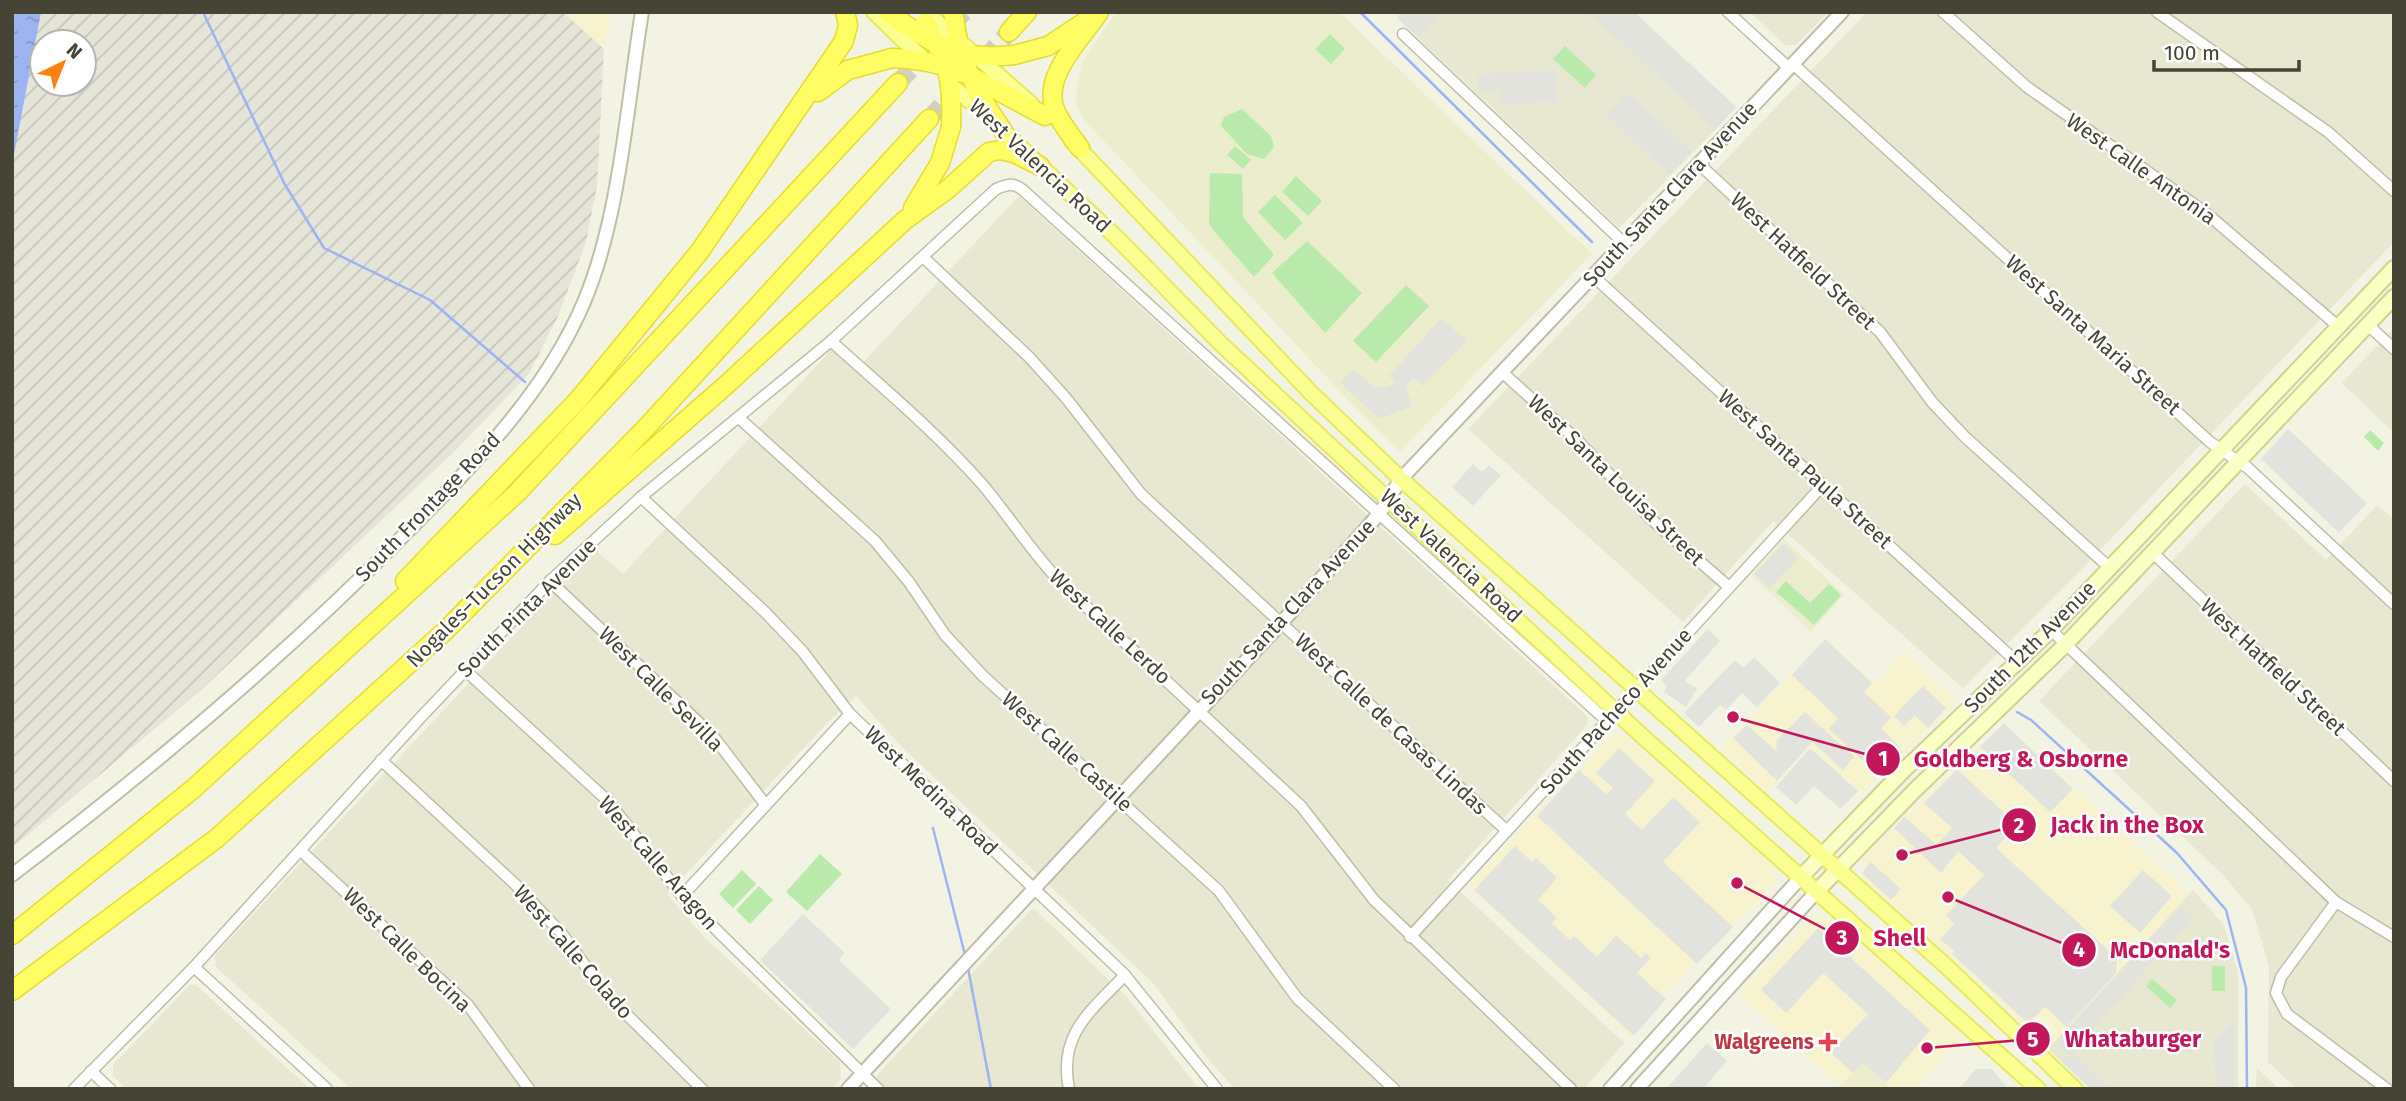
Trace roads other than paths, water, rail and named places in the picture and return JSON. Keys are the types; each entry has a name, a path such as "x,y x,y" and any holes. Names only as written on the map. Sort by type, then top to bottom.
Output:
{"highway":[{"path":"293,698 579,399 700,251 802,106 844,41 848,25 845,12"},
{"path":"887,12 921,23 939,46 953,86 951,127 929,187 905,220"},
{"path":"953,12 959,45 970,75"},
{"path":"1009,32 1027,12"},
{"path":"939,46 959,45 979,58 1014,55 1048,46 1099,12"},
{"path":"1080,148 1058,116 1051,89 1061,67 1099,12"},
{"path":"802,106 848,70 892,58 925,60 970,75 984,89 1003,131"},
{"path":"12,935 193,789 517,493 898,83"},
{"path":"984,89 1045,116"},
{"name":"Nogales–Tucson Highway","path":"12,991 217,838 445,631 642,432 929,119"},
{"path":"445,631 724,386 905,220 948,189 989,152 1000,150 1014,153 1040,166"}],"main road":[{"name":"West Valencia Road","path":"874,12 921,23 959,45"},
{"name":"West Valencia Road","path":"921,23 925,60 953,86 984,89 979,58"},
{"name":"West Valencia Road","path":"1045,116 1080,148 1311,393 1401,480 1839,869 2075,1089"},
{"name":"West Valencia Road","path":"1003,131 1117,238 1220,343 1389,498 1612,716 1801,877 2035,1086"},
{"name":"South 12th Avenue","path":"1801,877 2051,630 2394,268"},
{"name":"South 12th Avenue","path":"1817,891 2066,644 2394,297"},
{"path":"1981,727 1976,723 1976,716 1987,692"},
{"path":"2035,1086 2049,1065"}],"street":[{"name":"South Frontage Road","path":"12,875 170,748 317,620 443,495 538,385 574,326 596,271 611,212 642,12"},
{"name":"West Santa Maria Street","path":"1728,12 2222,451 2240,461 2394,604"},
{"name":"South Santa Clara Avenue","path":"848,1089 1282,622 1378,514 1401,480 1842,12"},
{"name":"West Calle Antonia","path":"1942,12 2056,109 2183,194 2339,327"},
{"path":"2157,12 2328,132 2394,191"},
{"path":"1403,34 1624,243"},
{"name":"West Hatfield Street","path":"1699,164 1880,332 1932,402 1965,437 2110,568"},
{"name":"South Pinta Avenue","path":"74,1089 194,967 381,760 550,581 641,496 831,341 996,189 1016,184 1024,191"},
{"name":"West Valencia Road","path":"1024,191 1378,514 1612,716"},
{"name":"West Calle de Casas Lindas","path":"923,257 1029,357 1066,398 1141,494 1507,831"},
{"name":"West Santa Paula Street","path":"1593,276 2017,663"},
{"path":"2368,325 2394,349"},
{"name":"West Calle Lerdo","path":"831,341 943,441 985,487 1032,552 1062,584 1301,806 1374,900 1571,1089"},
{"name":"West Santa Louisa Street","path":"1502,372 1578,441 1651,519 1729,587"},
{"name":"West Calle Castile","path":"739,418 874,541 909,582 945,635 982,675 1219,891 1297,998 1394,1089"},
{"name":"South Pacheco Avenue","path":"1410,937 1822,486"},
{"name":"West Medina Road","path":"641,496 766,613 803,652 850,715 1125,975 1217,1089"},
{"name":"West Hatfield Street","path":"2153,553 2394,781"},
{"name":"West Calle Sevilla","path":"550,581 713,736 765,804"},
{"path":"2051,630 2336,902 2394,937"},
{"name":"West Calle Aragon","path":"465,670 608,801 682,896 878,1089"},
{"path":"682,896 850,715"},
{"name":"West Calle Colado","path":"381,760 516,885 562,934 607,995 702,1089"},
{"name":"West Calle Bocina","path":"301,851 468,1005 529,1089"},
{"name":"South 12th Avenue","path":"1618,1086 1801,877"},
{"name":"South 12th Avenue","path":"1637,1089 1817,891"},
{"path":"2336,902 2281,977 2276,993 2283,1009 2293,1018 2387,1089"},
{"path":"194,967 327,1089"},
{"path":"1069,1089 1065,1066 1068,1046 1081,1022 1125,975"},
{"path":"91,1071 110,1089"}],"water":[{"path":"12,12 41,12 38,28 28,28 28,81 12,165"}],"waterway":[{"path":"203,12 284,183 324,248 430,300 525,382"},
{"path":"1360,12 1592,242"},
{"path":"2017,712 2031,720 2177,853 2226,910 2246,988 2247,1089"},
{"path":"933,828 965,955"},
{"path":"968,968 991,1089"}],"tunnel":[{"path":"898,83 964,12"},
{"path":"929,119 1009,32"}],"place":[{"name":"Goldberg & Osborne","path":"1733,717"},
{"name":"Jack in the Box","path":"1902,855"},
{"name":"Shell","path":"1737,883"},
{"name":"McDonald's","path":"1948,897"},
{"name":"Walgreens","path":"1828,1042"},
{"name":"Whataburger","path":"1927,1048"}]}
